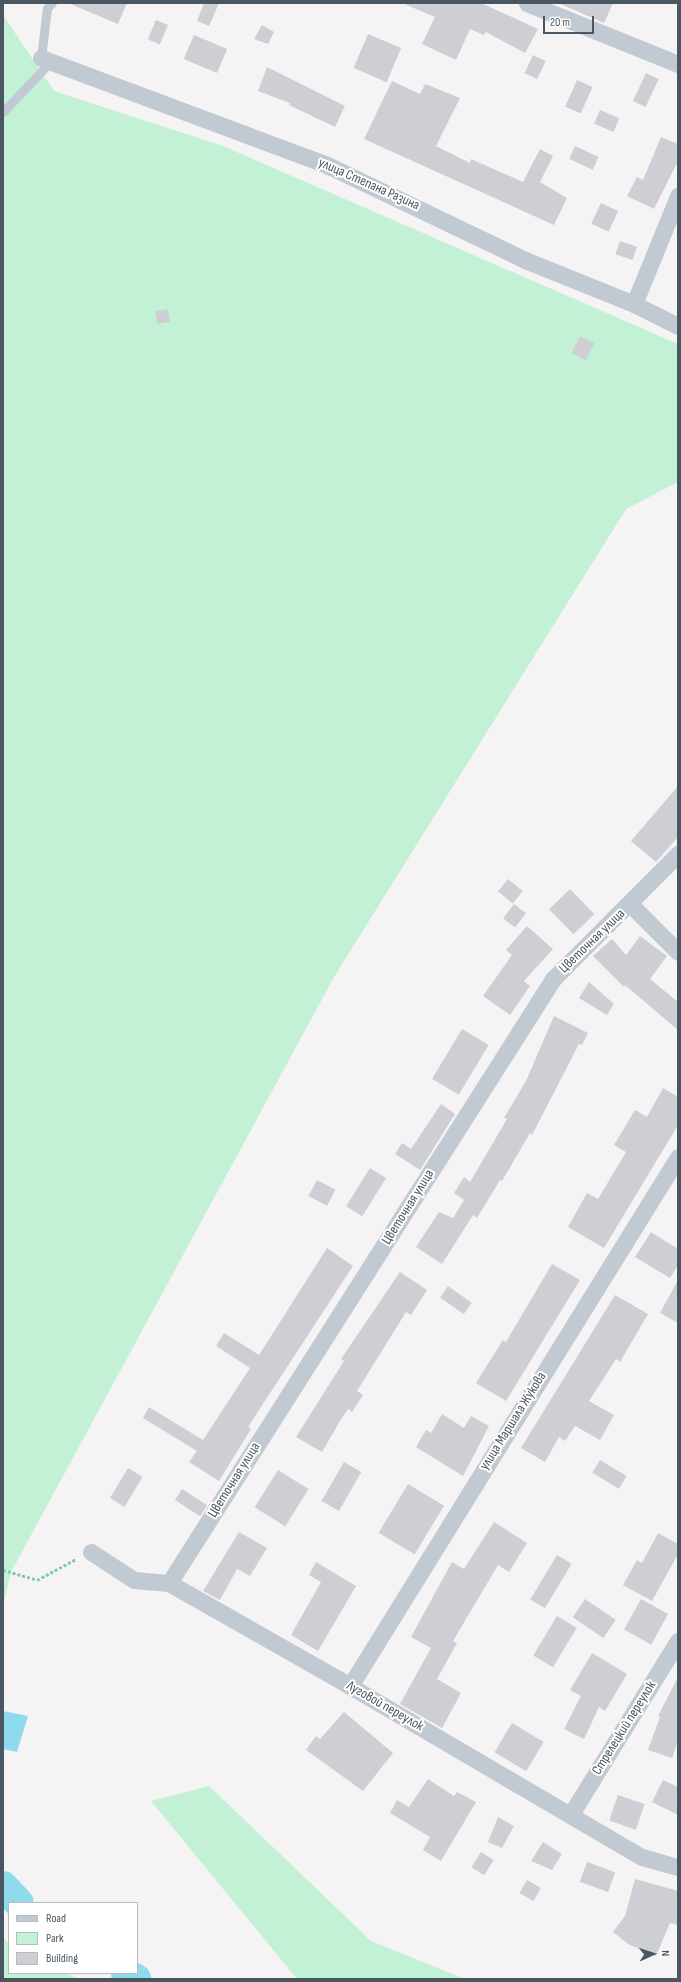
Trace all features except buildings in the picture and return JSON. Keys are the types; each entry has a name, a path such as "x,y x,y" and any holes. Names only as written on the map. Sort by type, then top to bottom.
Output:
{"street":[{"path":"527,3 678,64"},
{"name":"улица Степана Разина","path":"46,60 327,165 525,260 634,304 678,326"},
{"path":"634,304 678,196"},
{"name":"Цветочная улица","path":"169,1583 553,979 630,904 678,854"},
{"path":"630,904 678,952"},
{"name":"улица Маршала Жукова","path":"350,1686 678,1157"},
{"name":"Луговой переулок","path":"91,1552 134,1580 169,1583 571,1814 642,1858 678,1867"},
{"name":"Стрелецкий переулок","path":"571,1814 678,1641"}],"lane":[{"path":"3,112 46,60 47,8 52,3"}],"path":[{"path":"3,1570 37,1580 91,1552"}],"green space":[{"path":"3,15 54,91 223,146 678,344 678,482 626,509 334,977 11,1572 3,1606"},
{"path":"209,1786 371,1941 465,1979 297,1979 151,1801"},
{"path":"3,1938 8,1942 8,1974 68,1974 79,1979 6,1979 3,1977"}],"water":[{"path":"3,1711 28,1716 17,1752 3,1749"}],"waterway":[{"path":"3,1886 18,1902"},
{"path":"128,1974 136,1979"}]}
